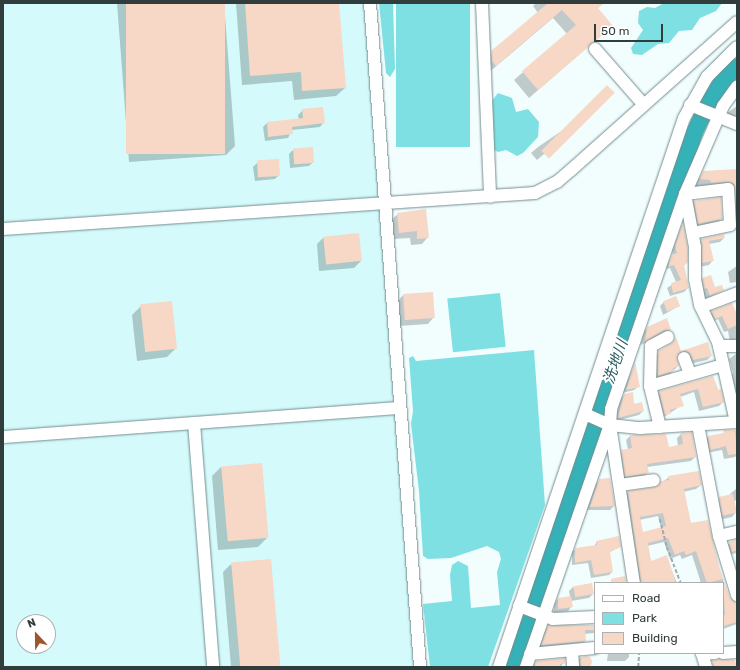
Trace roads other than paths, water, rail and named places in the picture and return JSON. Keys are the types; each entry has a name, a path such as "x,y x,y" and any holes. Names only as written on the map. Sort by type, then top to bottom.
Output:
{"street":[{"path":"370,3 420,667"},
{"path":"482,3 490,197"},
{"path":"3,229 385,201 490,197 535,192 557,182 737,22"},
{"path":"498,667 521,607 693,106 707,77 737,46"},
{"path":"595,49 644,105"},
{"path":"526,667 540,615 609,424 611,409 686,194 716,116 737,87"},
{"path":"693,106 737,124"},
{"path":"686,194 728,189 730,225 693,233"},
{"path":"587,415 609,424 640,428 737,422 719,346 701,307 695,279 693,233 686,194"},
{"path":"701,307 737,294"},
{"path":"660,427 650,386 646,346 668,338"},
{"path":"719,346 737,346"},
{"path":"684,358 690,374"},
{"path":"650,386 723,365"},
{"path":"3,438 400,408"},
{"path":"194,423 213,667"},
{"path":"609,424 620,485 634,582"},
{"path":"698,425 719,536 733,587"},
{"path":"620,485 654,480"},
{"path":"719,536 737,532"},
{"path":"521,607 554,619 594,617"},
{"path":"530,654 594,648"},
{"path":"572,651 572,667"},
{"path":"724,653 737,652"},
{"path":"702,654 706,667"}],"waterway":[{"name":"洗地川","path":"513,667 694,132 709,100 723,79 737,66"}]}
